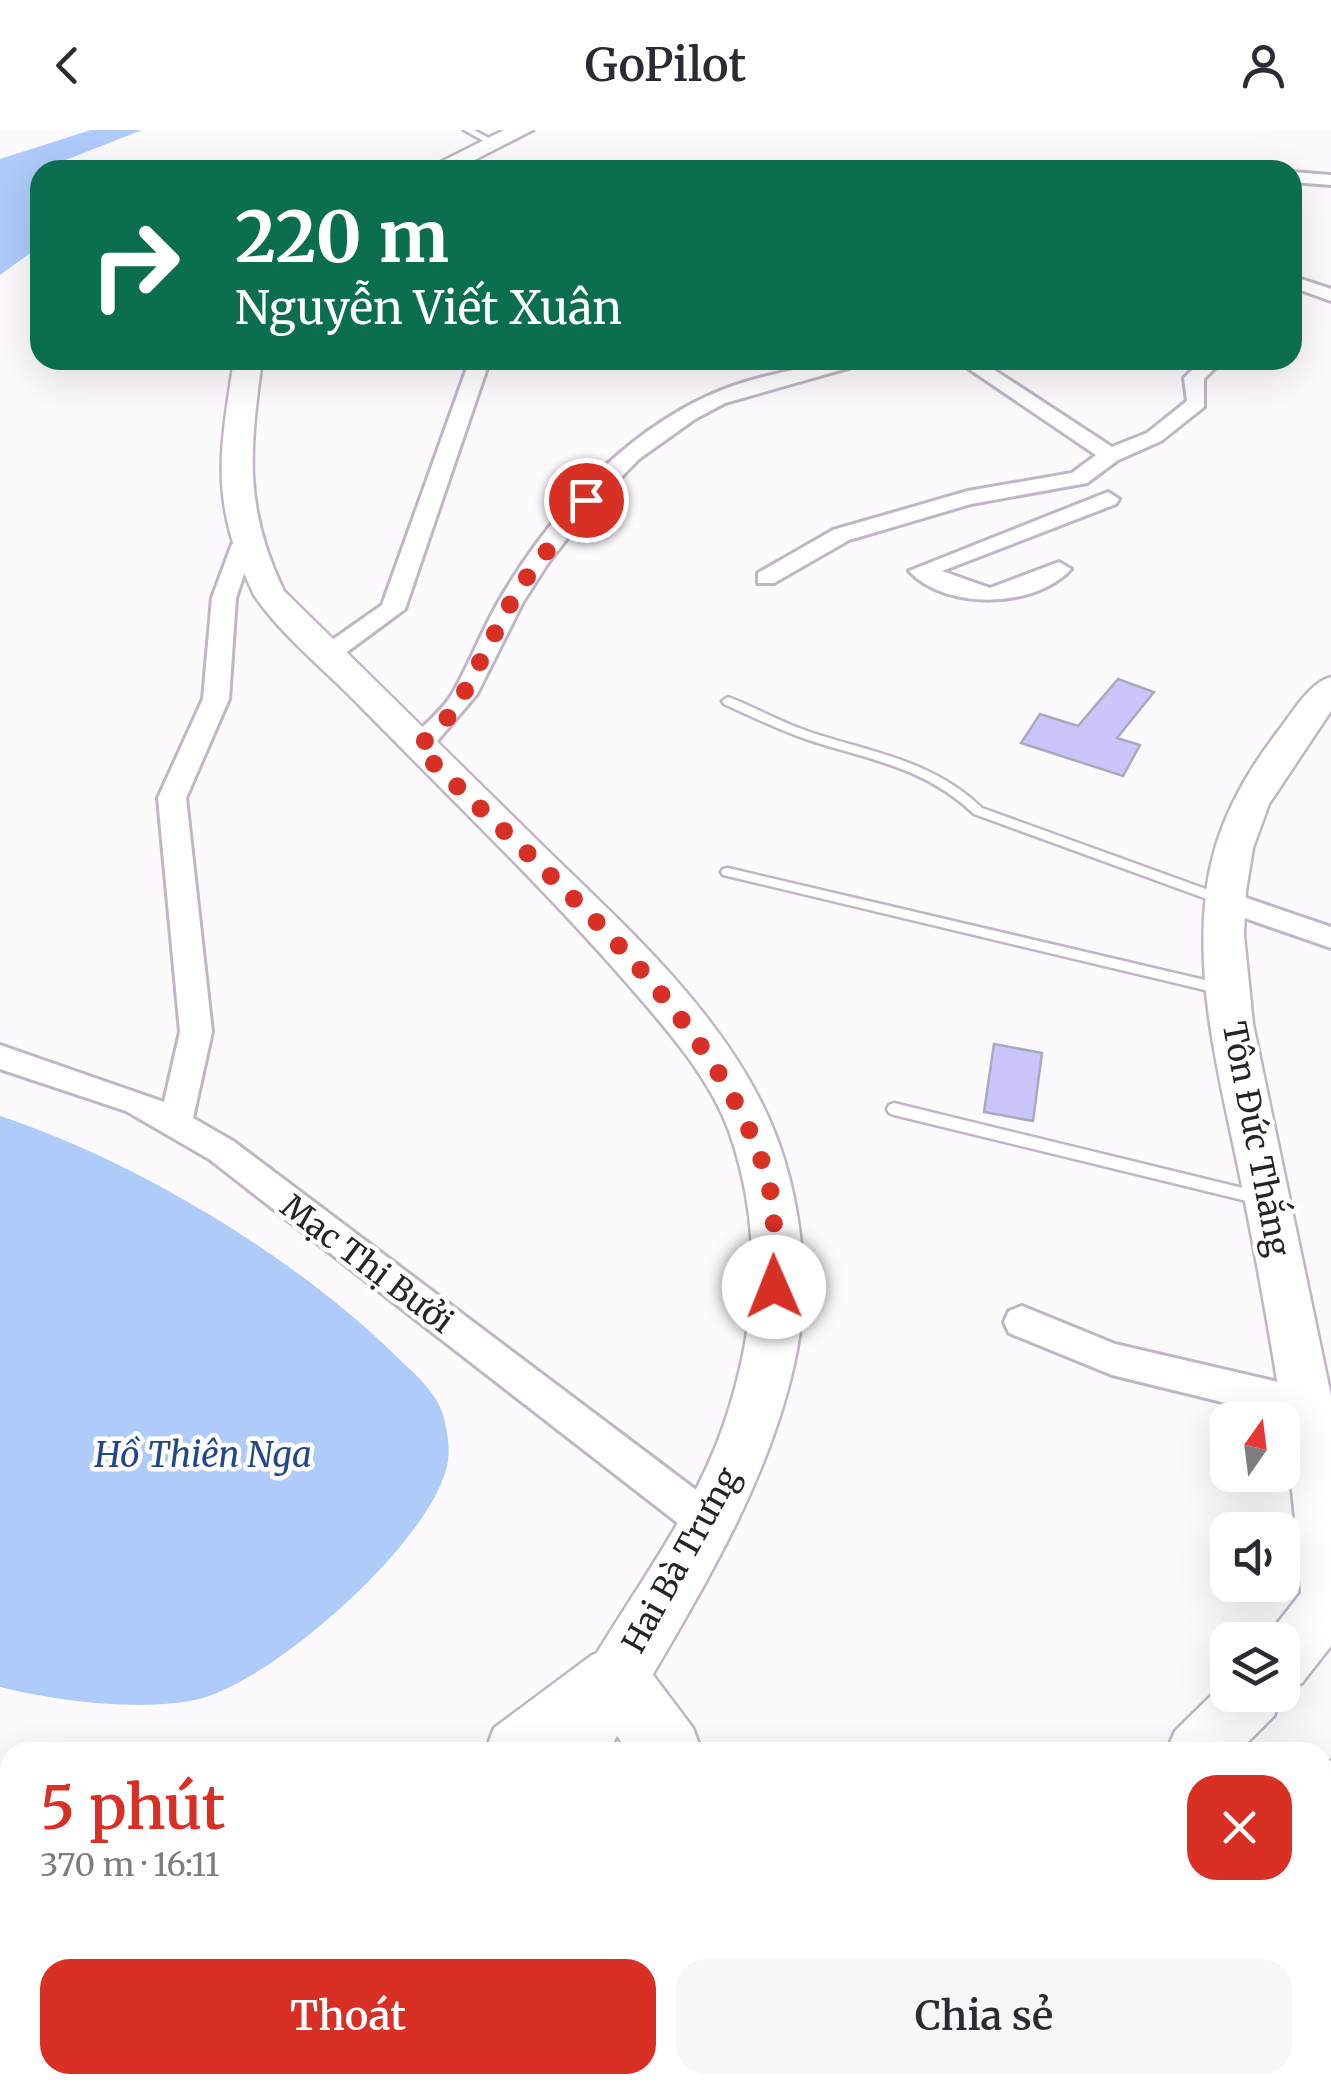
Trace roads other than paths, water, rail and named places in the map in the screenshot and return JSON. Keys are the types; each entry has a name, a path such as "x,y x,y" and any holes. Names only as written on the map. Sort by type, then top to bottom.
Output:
{"main road":[{"path":"531,1742 615,1678 662,1742"}],"street":[{"path":"458,160 522,130"},
{"path":"1302,178 1331,180"},
{"path":"1302,284 1331,295"},
{"name":"Hai Bà Trưng","path":"246,370 231,464 244,544 270,596 604,931 649,982 710,1058 740,1105 768,1177 774,1258 773,1346 740,1454 580,1742"},
{"path":"327,655 393,609 476,370"},
{"path":"418,748 455,710 518,589 548,547 623,465 671,427 722,398 828,370"},
{"path":"981,370 1110,454"},
{"path":"766,578 841,536 948,504 1078,478 1110,454 1154,437 1186,413 1197,402 1194,378 1203,370"},
{"path":"1059,569 1000,598 988,598 921,571 1108,499"},
{"path":"948,504 1004,540"},
{"path":"175,1125 196,1032 172,798 214,710 224,598 244,544"},
{"name":"Tôn Đức Thắng","path":"1331,688 1261,782 1234,844 1224,900 1228,990 1308,1406 1331,1617"},
{"path":"1224,900 1331,938"},
{"name":"Mạc Thị Bưởi","path":"0,1057 137,1102 221,1150 706,1521"},
{"path":"1022,1322 1112,1359 1308,1406"},
{"path":"1300,1640 1331,1602"},
{"path":"1206,1742 1236,1712"}],"lane":[{"path":"468,130 494,143"},
{"path":"728,701 799,733 936,776 961,792 978,811 1224,900"},
{"path":"728,872 1228,990"},
{"path":"894,1109 1268,1200"}],"water":[{"path":"91,130 142,130 66,160 30,160 30,253 0,275 0,159"},
{"name":"Hồ Thiên Nga","path":"0,1116 157,1184 260,1247 353,1316 416,1375 441,1408 448,1444 446,1470 433,1501 410,1535 380,1570 307,1636 270,1664 203,1698 128,1705 47,1697 0,1687"}]}
